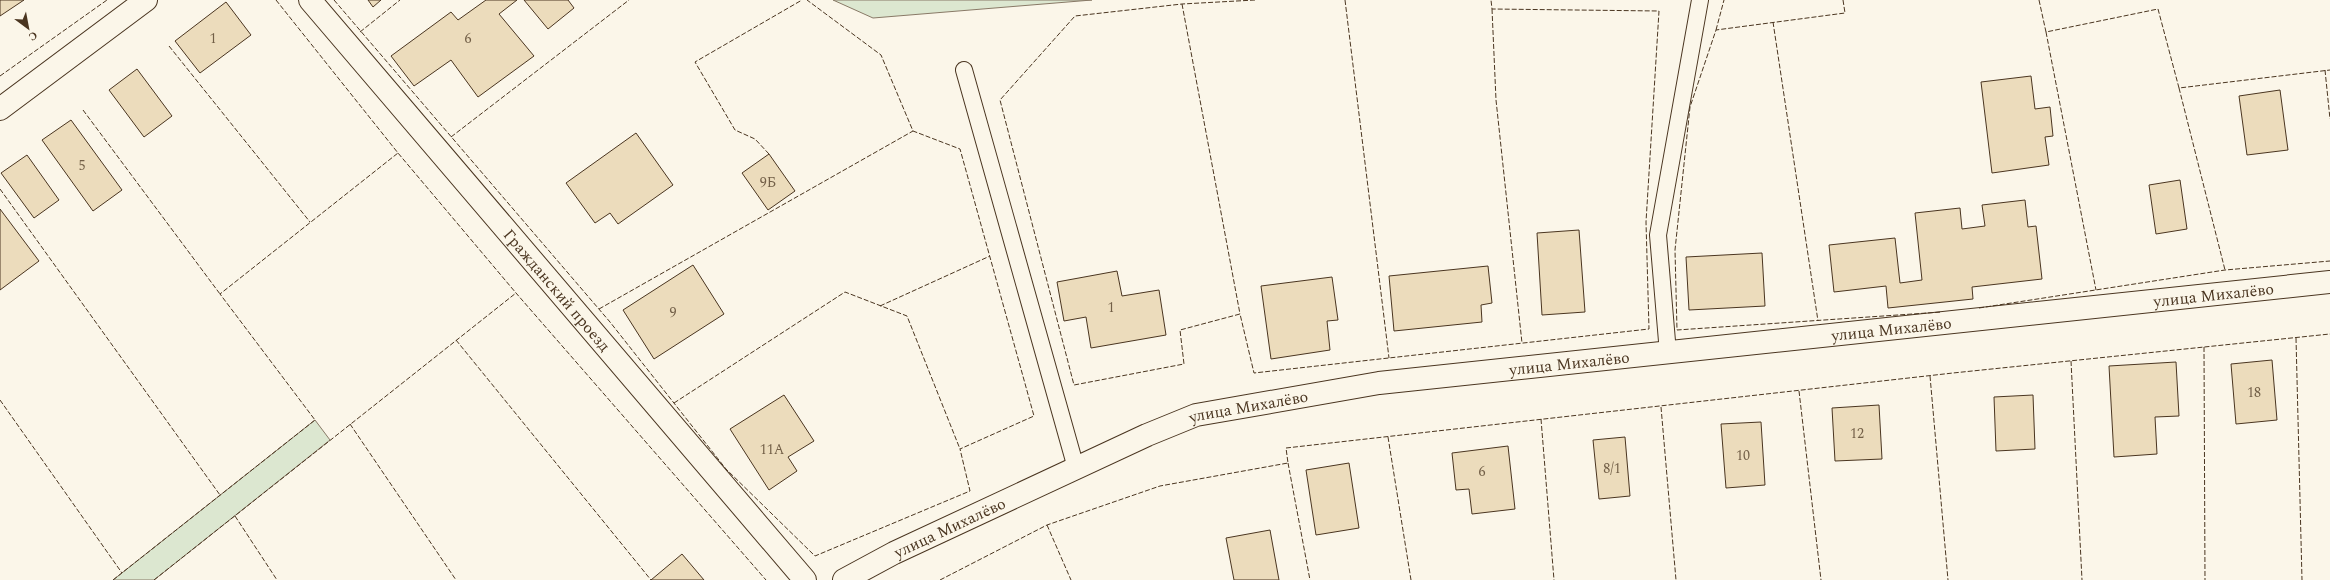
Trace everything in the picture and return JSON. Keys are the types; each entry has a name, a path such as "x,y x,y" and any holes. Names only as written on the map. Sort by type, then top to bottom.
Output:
{"street":[{"path":"0,109 146,0"},
{"name":"Гражданский проезд","path":"310,0 805,580"},
{"name":"улица Михалёво","path":"844,580 894,553 1147,435 1196,415 1379,383 2330,282"}],"lane":[{"path":"1668,353 1658,235 1700,0"},
{"path":"964,70 1076,468"}],"green space":[{"path":"833,0 1092,0 873,18"},
{"path":"315,420 330,440 154,580 113,580"}],"building":[{"path":"0,0 24,0 0,16"},
{"path":"368,0 381,0 373,7"},
{"path":"486,0 517,0 499,14 534,56 478,97 451,60 414,86 391,56 451,12 458,20"},
{"path":"524,0 568,0 574,8 548,29"},
{"path":"226,2 251,35 200,73 175,41"},
{"path":"137,69 172,116 144,137 109,90"},
{"path":"2031,76 2035,109 2050,107 2053,136 2045,137 2049,165 1992,173 1981,82"},
{"path":"2280,90 2288,150 2247,155 2239,96"},
{"path":"71,120 122,190 93,211 42,140"},
{"path":"636,133 673,185 618,224 610,213 595,223 566,183"},
{"path":"769,154 795,191 768,210 742,173"},
{"path":"27,155 59,200 34,218 1,173"},
{"path":"2180,180 2187,229 2156,234 2149,185"},
{"path":"2025,200 2028,227 2036,226 2042,279 1972,287 1973,299 1888,308 1886,286 1834,292 1829,245 1895,238 1900,283 1922,280 1915,213 1960,208 1962,229 1985,226 1982,205"},
{"path":"0,209 39,261 0,290"},
{"path":"1579,230 1585,312 1542,315 1537,233"},
{"path":"1762,253 1765,306 1689,310 1686,257"},
{"path":"693,265 724,314 654,359 623,310"},
{"path":"1488,266 1492,303 1481,305 1482,322 1394,331 1389,276"},
{"path":"1117,271 1122,296 1159,290 1166,335 1091,348 1086,317 1064,321 1057,282"},
{"path":"1332,277 1338,320 1327,321 1330,350 1271,359 1261,286"},
{"path":"2272,360 2277,420 2236,424 2231,364"},
{"path":"2176,362 2179,416 2155,417 2157,454 2114,457 2109,366"},
{"path":"784,395 814,441 788,457 797,471 769,490 730,429"},
{"path":"2033,395 2035,449 1996,451 1994,397"},
{"path":"1879,405 1882,459 1835,461 1832,408"},
{"path":"1761,422 1765,485 1726,488 1721,424"},
{"path":"1625,437 1630,496 1599,499 1593,440"},
{"path":"1508,446 1515,509 1472,514 1469,489 1456,490 1452,453"},
{"path":"1349,463 1359,528 1316,535 1306,470"},
{"path":"1270,530 1279,580 1234,580 1226,538"},
{"path":"682,554 704,580 651,580"}],"fence":[{"path":"0,76 107,0"},
{"path":"276,0 398,153 516,293 766,580"},
{"path":"334,0 610,322 726,469 815,556 970,491 960,449 1034,416 960,149 913,131 881,55 807,0"},
{"path":"360,32 400,0"},
{"path":"451,137 629,0"},
{"path":"769,154 755,139 735,130 695,62 802,0"},
{"path":"1255,0 1182,4 1075,16 1000,100 1074,385 1184,364 1180,330 1240,314 1254,373 1649,329 1646,222 1659,11 1492,9 1491,0"},
{"path":"1345,0 1389,358"},
{"path":"1716,30 1724,0"},
{"path":"1843,0 1845,13 1716,30 1690,107 1675,250 1677,330 1942,312"},
{"path":"2039,0 2046,32 2158,9 2179,88 2330,70"},
{"path":"1182,4 1240,314"},
{"path":"1492,9 1496,100 1522,343"},
{"path":"1773,22 1818,321"},
{"path":"2046,32 2096,290"},
{"path":"169,46 310,222"},
{"path":"2325,70 2330,119"},
{"path":"2179,88 2225,270"},
{"path":"83,110 220,294"},
{"path":"599,309 913,131"},
{"path":"113,580 315,420 220,294 398,153"},
{"path":"0,189 220,495"},
{"path":"880,306 990,256"},
{"path":"1979,308 2225,270 2330,261"},
{"path":"674,403 845,292 907,316 960,449"},
{"path":"154,580 516,293"},
{"path":"940,580 1047,525 1160,486 1288,463 1286,448 1953,373 2330,334"},
{"path":"2296,338 2302,580"},
{"path":"456,340 651,580"},
{"path":"2204,347 2205,580"},
{"path":"2071,361 2082,580"},
{"path":"1930,376 1948,580"},
{"path":"1799,391 1821,580"},
{"path":"0,400 122,573"},
{"path":"1661,407 1676,580"},
{"path":"1541,419 1554,580"},
{"path":"350,424 456,580"},
{"path":"1388,437 1411,580"},
{"path":"1288,463 1310,580"},
{"path":"235,516 277,580"},
{"path":"1047,525 1071,580"}]}
